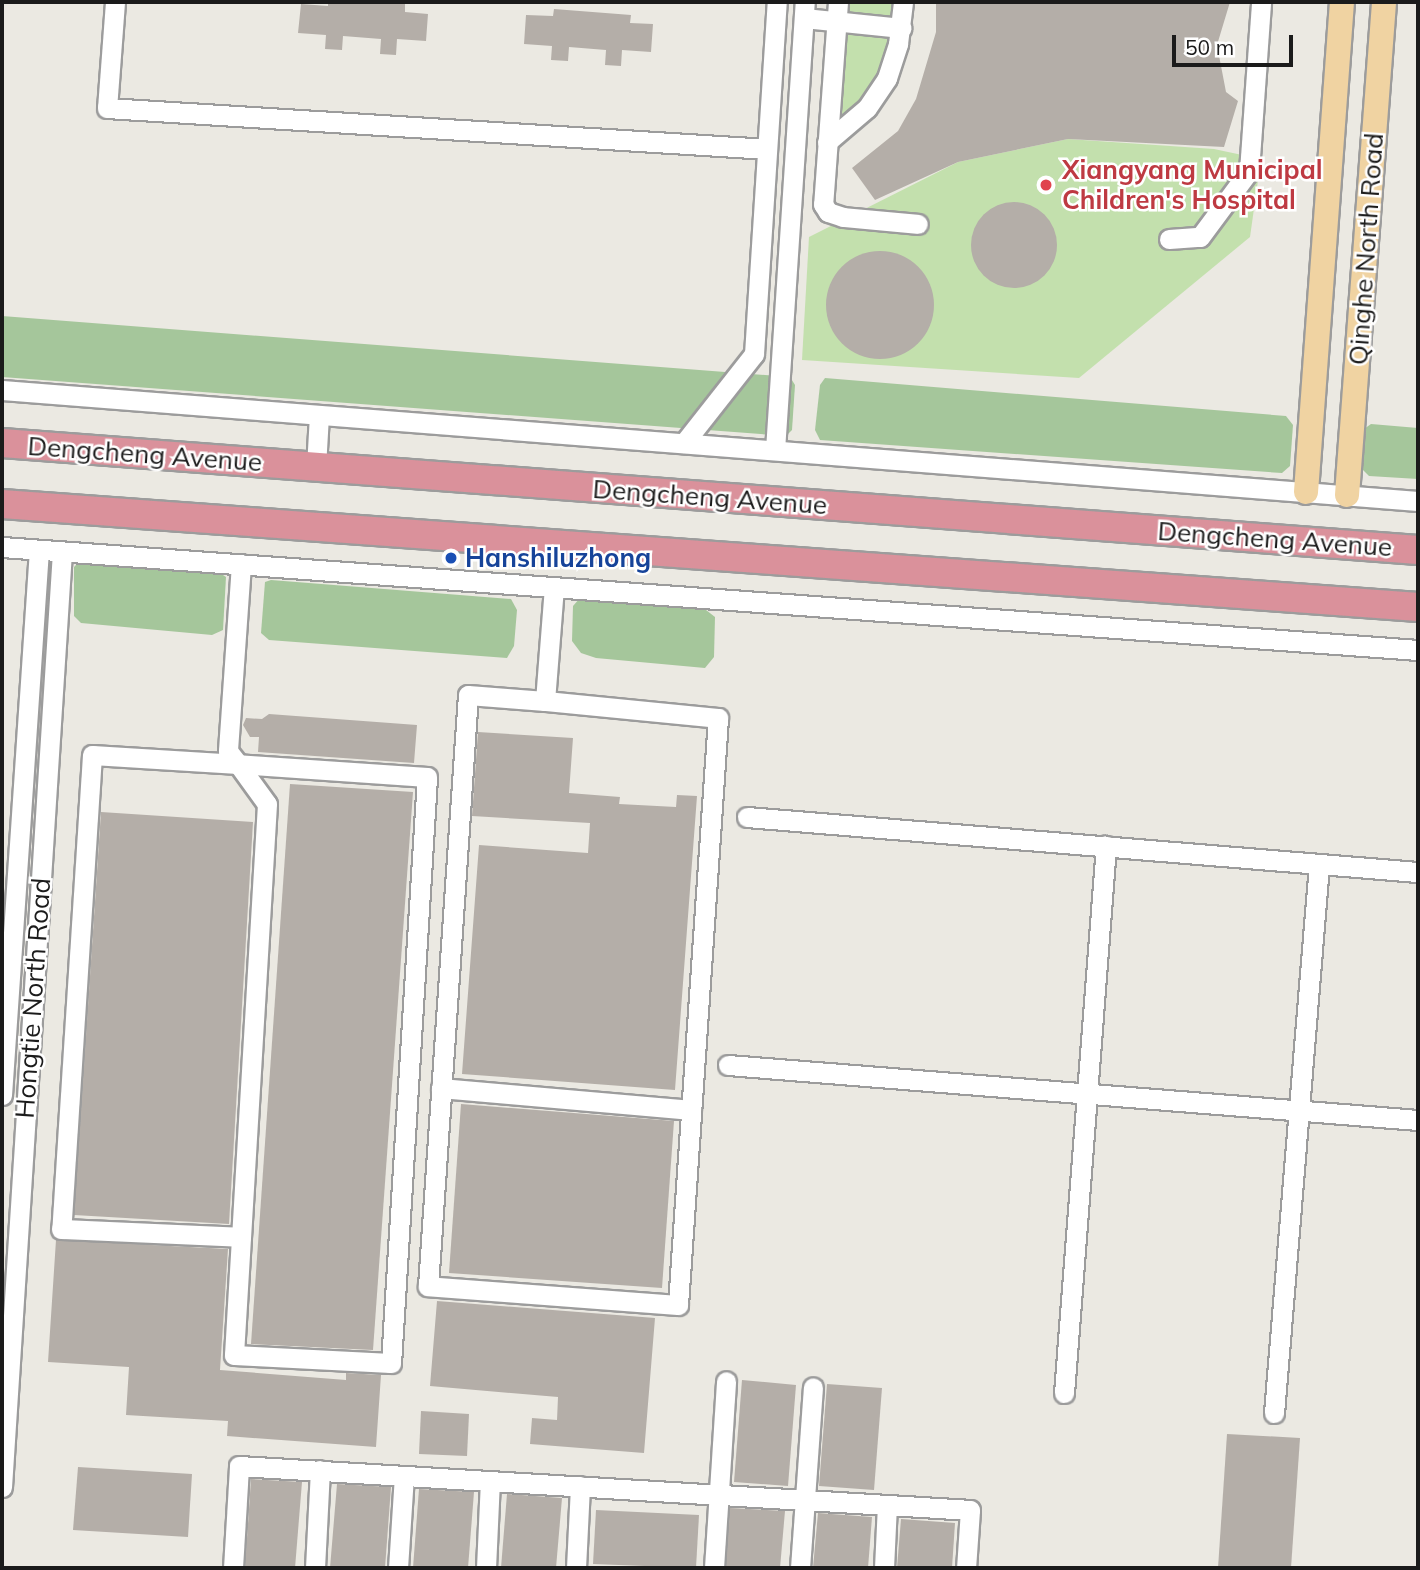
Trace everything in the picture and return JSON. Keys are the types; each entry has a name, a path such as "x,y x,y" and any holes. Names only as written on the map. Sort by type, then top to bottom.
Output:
{"highway":[{"name":"Dengcheng Avenue","path":"2,443 1418,550"},
{"path":"2,504 1418,607"}],"main road":[{"name":"Qinghe North Road","path":"1306,492 1342,2"},
{"name":"Qinghe North Road","path":"1347,495 1384,2"}],"street":[{"path":"115,2 107,108 768,149"},
{"path":"684,443 754,354 777,2"},
{"path":"827,142 867,107 887,78 901,28 903,2"},
{"path":"1169,239 1200,237 1249,171 1261,2"},
{"path":"775,450 805,10 837,11 901,28"},
{"path":"837,11 823,204 828,212 918,224"},
{"path":"2,390 1418,501"},
{"path":"316,467 319,415"},
{"path":"2,547 1418,649"},
{"name":"Hongtie North Road","path":"2,1095 39,550"},
{"name":"Hongtie North Road","path":"2,1487 10,1216 62,552"},
{"path":"241,564 228,751 238,764 267,804 234,1355 391,1363 427,777 238,764 92,755 61,1229 241,1237"},
{"path":"545,701 554,587"},
{"path":"468,695 545,701 718,718 678,1305 428,1286 468,695"},
{"path":"747,817 1418,872"},
{"path":"1064,1393 1106,846"},
{"path":"1274,1413 1319,864"},
{"path":"728,1065 1418,1120"},
{"path":"441,1088 691,1110"},
{"path":"714,1568 726,1381"},
{"path":"800,1568 813,1387"},
{"path":"233,1568 239,1466 970,1510 966,1568"},
{"path":"314,1568 320,1471"},
{"path":"398,1568 404,1476"},
{"path":"486,1568 490,1481"},
{"path":"576,1568 580,1486"},
{"path":"884,1568 887,1505"}],"green space":[{"path":"838,2 903,2 887,78 827,142"},
{"path":"1068,139 1214,149 1261,159 1250,237 1079,378 802,360 809,237 958,162"},
{"path":"2,316 790,377 795,385 792,430 786,436 2,377"},
{"path":"825,378 1286,416 1293,425 1290,466 1282,473 820,440 815,430 820,385"},
{"path":"1371,424 1418,428 1418,479 1369,476 1362,469 1364,429"},
{"path":"80,561 220,573 226,577 223,630 212,635 81,623 74,616 74,567"},
{"path":"271,580 511,599 517,610 514,646 507,658 269,640 261,633 265,582"},
{"path":"580,598 706,610 715,617 714,657 705,668 596,658 581,653 572,641 573,606"}],"building":[{"path":"328,2 405,4 405,12 428,14 426,41 397,39 396,55 380,54 381,39 343,36 342,50 325,49 326,35 298,33 301,4 328,6"},
{"path":"936,2 1230,2 1217,45 1226,92 1238,101 1224,147 1068,139 958,162 875,200 852,168 898,131 916,99 936,32"},
{"path":"554,9 631,15 630,23 653,24 651,52 622,50 621,66 605,65 606,50 569,47 568,61 551,60 552,46 524,44 526,15 553,16"},
{"path":"1014,202 1038,209 1050,221 1057,245 1050,269 1038,281 1014,288 990,281 978,269 971,245 978,221 990,209"},
{"path":"880,251 901,255 918,267 930,284 934,305 930,326 918,343 901,355 880,359 859,355 842,343 830,326 826,305 830,284 842,267 859,255"},
{"path":"269,714 417,725 414,763 258,752 259,737 250,737 243,725 246,718 262,719"},
{"path":"478,732 573,738 569,793 620,797 619,804 676,807 677,795 697,796 675,1090 462,1074 479,845 588,853 590,823 472,816"},
{"path":"290,784 413,792 373,1350 251,1344"},
{"path":"101,812 253,822 229,1224 74,1215"},
{"path":"461,1104 674,1121 662,1288 449,1273"},
{"path":"56,1240 228,1249 220,1370 346,1380 346,1373 381,1375 376,1447 227,1436 228,1421 126,1415 129,1367 48,1362"},
{"path":"437,1301 655,1318 644,1453 530,1444 532,1418 557,1420 558,1397 430,1386"},
{"path":"742,1380 796,1385 788,1486 734,1482"},
{"path":"827,1384 882,1388 874,1490 819,1486"},
{"path":"421,1411 469,1414 467,1456 419,1454"},
{"path":"1227,1434 1300,1438 1291,1568 1218,1568"},
{"path":"78,1467 192,1474 188,1537 73,1530"},
{"path":"251,1479 302,1482 295,1568 245,1568"},
{"path":"337,1484 391,1487 385,1568 330,1568"},
{"path":"419,1489 474,1492 468,1568 413,1568"},
{"path":"507,1494 562,1498 556,1568 501,1568"},
{"path":"730,1508 785,1511 780,1568 726,1568"},
{"path":"596,1510 699,1515 696,1568 593,1564"},
{"path":"818,1513 872,1517 868,1568 813,1568"},
{"path":"901,1519 955,1523 952,1568 897,1568"}],"place":[{"name":"Xiangyang Municipal Children's Hospital","path":"1046,185"},
{"name":"Hanshiluzhong","path":"451,558"}]}
